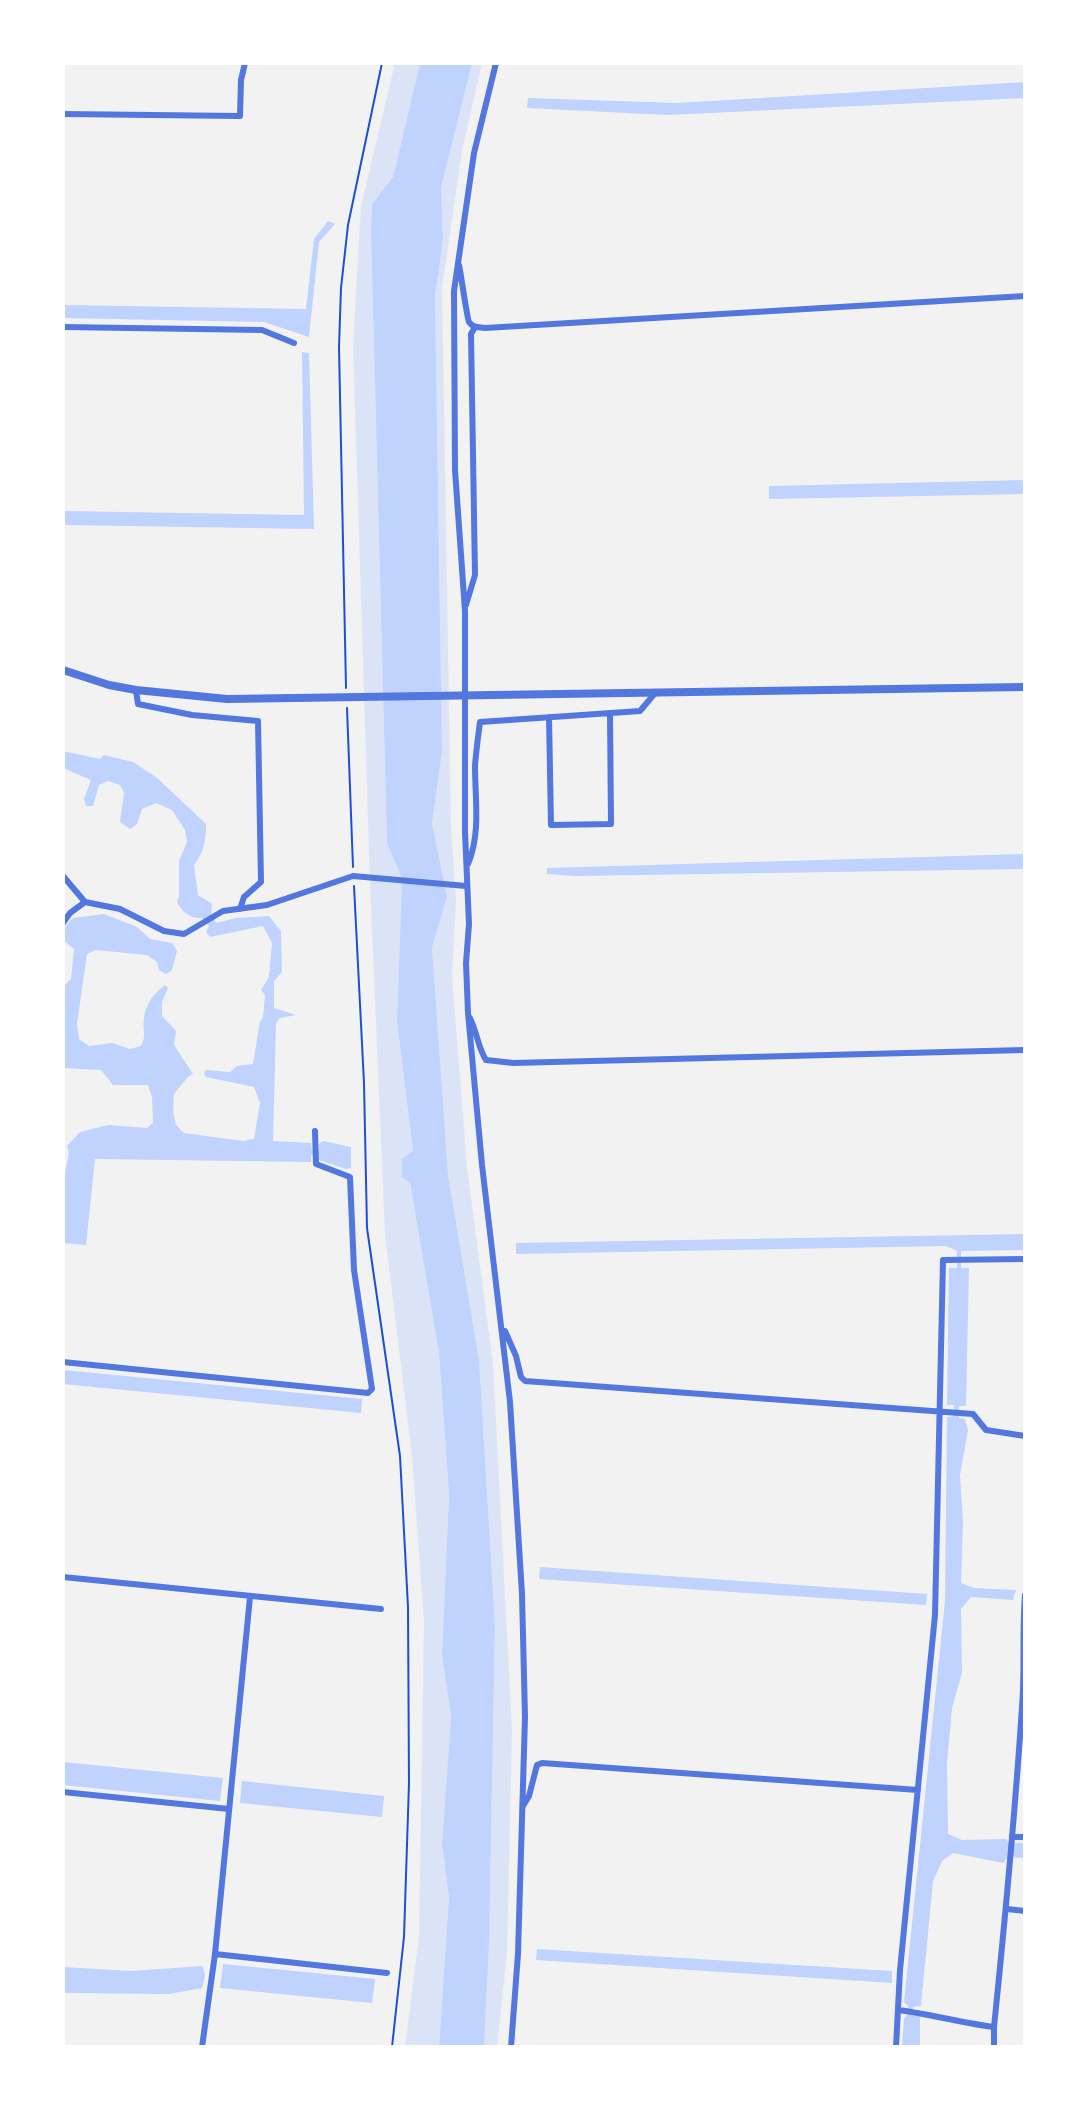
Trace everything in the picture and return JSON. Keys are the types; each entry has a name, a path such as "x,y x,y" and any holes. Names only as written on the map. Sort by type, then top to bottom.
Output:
{"street":[{"path":"63,114 240,116 241,80 245,63"},
{"path":"496,63 474,153 454,291 455,470 464,611 468,1013 482,1166 510,1402 522,1594 525,1717 518,1954 511,2047"},
{"path":"458,260 466,297 466,315 475,327 1025,296"},
{"path":"63,327 262,330 294,343"},
{"path":"464,611 475,575 471,334 475,327"},
{"path":"63,670 109,685 136,690 227,699 1025,687"},
{"path":"136,690 138,704 192,715 258,721 261,881 244,897 240,909"},
{"path":"468,866 477,818 475,765 480,722 640,711 656,692"},
{"path":"550,717 551,825 611,824 610,713"},
{"path":"63,876 85,902 120,909 164,931 184,934 223,911 267,905 354,876 466,886"},
{"path":"63,923 69,913 85,902"},
{"path":"468,1013 486,1060 513,1063 1025,1050"},
{"path":"63,1362 368,1393 372,1389 354,1270 350,1177 316,1164 315,1131"},
{"path":"896,2047 900,1970 935,1615 943,1260 1025,1259"},
{"path":"502,1323 516,1356 521,1377 525,1381 973,1413 986,1430 1025,1436"},
{"path":"63,1577 381,1609"},
{"path":"994,2047 1014,1839 1024,1670 1022,1627 1025,1595"},
{"path":"202,2047 215,1954 250,1597"},
{"path":"522,1808 529,1796 537,1766 542,1763 918,1790"},
{"path":"63,1792 229,1809"},
{"path":"1014,1839 1025,1837"},
{"path":"1007,1909 1025,1911"},
{"path":"215,1954 387,1973"},
{"path":"898,2010 994,2027"}],"path":[{"path":"382,63 348,225 341,288 340,361 346,696 364,1083 366,1228 400,1456 408,1607 409,1783 405,1924 392,2047"}],"shaded area":[{"path":"395,63 420,63 393,177 372,204 371,233 387,843 402,878 397,1022 413,1151 402,1177 410,1183 439,1353 449,1495 442,1656 451,1716 442,1844 449,1898 439,2047 405,2047 419,1936 424,1622 412,1456 385,1235 370,882 353,346 361,206"},
{"path":"472,63 482,63 462,151 442,288 451,827 456,901 452,976 467,1167 493,1364 512,1730 507,1954 497,2047 484,2047 489,1944 495,1624 479,1359 448,1174 432,948 447,897 432,823 442,752 435,296 443,240 441,188"}],"water":[{"path":"420,63 472,63 441,188 443,240 435,296 442,752 432,823 447,897 432,948 448,1174 479,1359 495,1625 489,1944 484,2047 439,2047 449,1898 442,1844 451,1716 442,1656 449,1495 439,1353 410,1183 402,1177 402,1159 413,1151 397,1022 402,878 387,843 372,204 393,177"},
{"path":"1025,82 1025,98 668,115 527,108 528,98 678,103"},
{"path":"328,221 335,224 319,242 309,337 264,322 63,318 63,305 306,309 314,239"},
{"path":"302,352 309,353 314,529 63,527 63,511 304,515"},
{"path":"1025,480 1025,494 769,499 769,486"},
{"path":"63,751 100,759 104,755 133,762 156,777 206,824 204,846 194,865 198,895 212,904 211,914 216,923 236,918 269,916 281,931 282,972 274,981 274,1008 296,1015 280,1018 276,1023 273,1141 311,1143 312,1151 319,1151 319,1144 323,1141 351,1147 351,1168 346,1169 319,1160 319,1155 311,1155 311,1162 95,1159 86,1245 63,1243 63,1180 69,1154 67,1146 80,1132 108,1125 147,1128 153,1123 152,1097 148,1085 113,1085 101,1070 63,1068 63,984 71,979 74,949 63,940 63,929 73,918 104,914 137,927 150,939 172,943 177,951 172,970 166,974 159,970 157,962 147,955 96,950 87,954 77,1024 79,1039 89,1046 112,1043 130,1049 141,1046 146,1008 154,995 165,985 168,988 162,1002 162,1016 176,1031 174,1045 193,1074 174,1094 173,1112 176,1125 184,1133 243,1141 254,1139 260,1103 254,1087 206,1077 204,1074 206,1070 230,1072 237,1066 253,1064 260,1021 263,1018 265,995 261,990 269,977 272,943 263,926 210,937 206,932 209,926 202,918 187,914 177,902 179,861 187,842 185,830 172,810 156,803 142,809 137,824 130,829 120,822 124,793 120,785 108,781 99,785 93,806 86,806 84,799 91,780 63,768"},
{"path":"1025,854 1025,869 575,876 547,874 547,868"},
{"path":"1025,1234 1025,1250 961,1251 961,1268 969,1268 966,1406 959,1406 959,1418 965,1419 968,1430 960,1475 963,1521 961,1583 974,1588 1016,1590 1013,1600 971,1597 961,1609 962,1673 952,1708 947,1763 948,1834 962,1840 1006,1839 1009,1843 1025,1843 1025,1858 1008,1857 1003,1863 953,1853 942,1861 933,1881 921,2006 913,2007 912,2015 920,2016 920,2047 902,2047 904,2019 908,2014 908,2006 904,2002 945,1601 947,1417 954,1416 954,1405 947,1405 949,1268 957,1268 957,1251 946,1246 516,1254 516,1243"},
{"path":"63,1370 362,1399 361,1413 63,1384"},
{"path":"540,1567 927,1594 926,1605 539,1579"},
{"path":"63,1762 223,1778 220,1801 63,1785"},
{"path":"242,1781 384,1796 382,1817 240,1803"},
{"path":"537,1949 892,1971 892,1983 536,1960"},
{"path":"223,1964 375,1979 372,2003 220,1988"},
{"path":"203,1966 205,1976 202,1988 169,1994 63,1993 63,1967 131,1971"}]}
